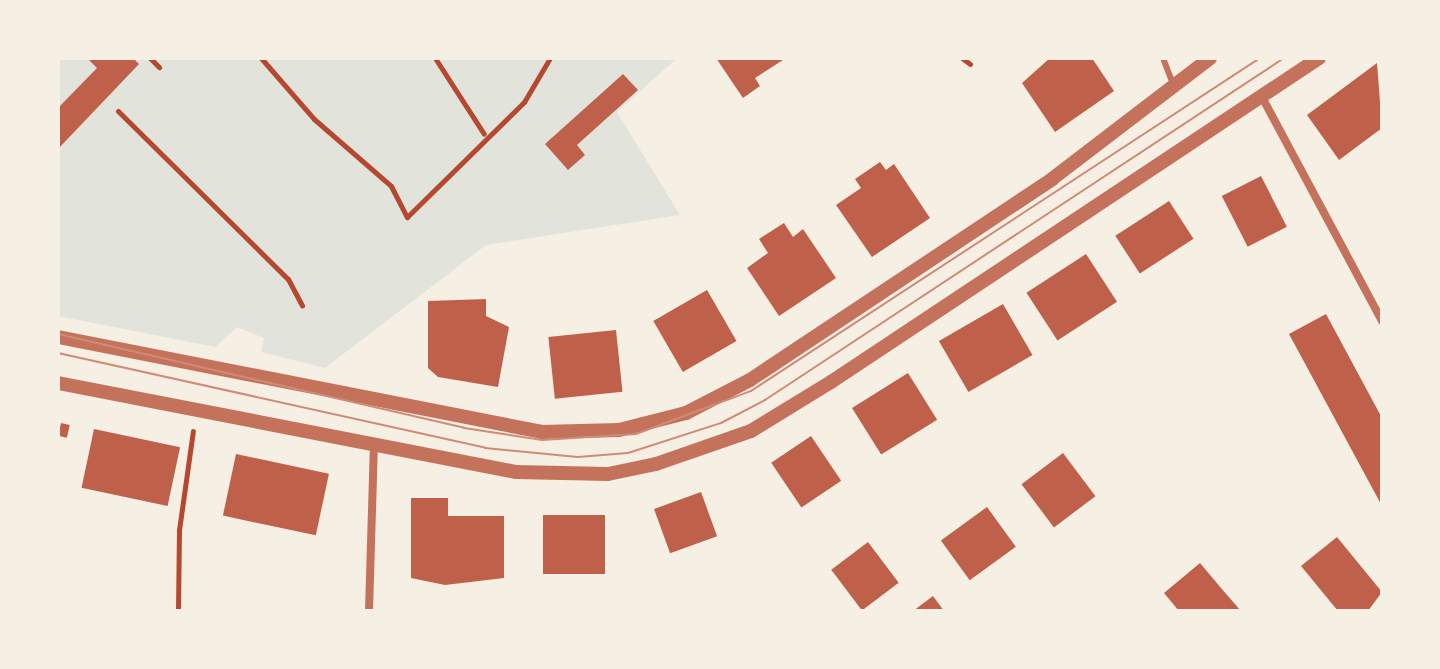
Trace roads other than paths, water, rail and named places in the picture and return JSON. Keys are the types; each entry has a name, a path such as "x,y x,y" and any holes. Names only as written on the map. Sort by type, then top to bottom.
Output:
{"street":[{"path":"58,383 198,407 516,472 608,474 751,431 1263,99 1319,58"},
{"path":"58,337 541,432 619,430 686,413 750,380 1052,179 1173,84 1206,62"},
{"path":"1263,99 1382,321"},
{"path":"369,611 374,443"}],"lane":[{"path":"1163,58 1173,84"}],"tram line":[{"path":"58,334 464,428 542,440 636,434 751,391 1260,58"},
{"path":"58,353 485,448 578,457 628,453 721,423 765,400 1284,58"}]}
